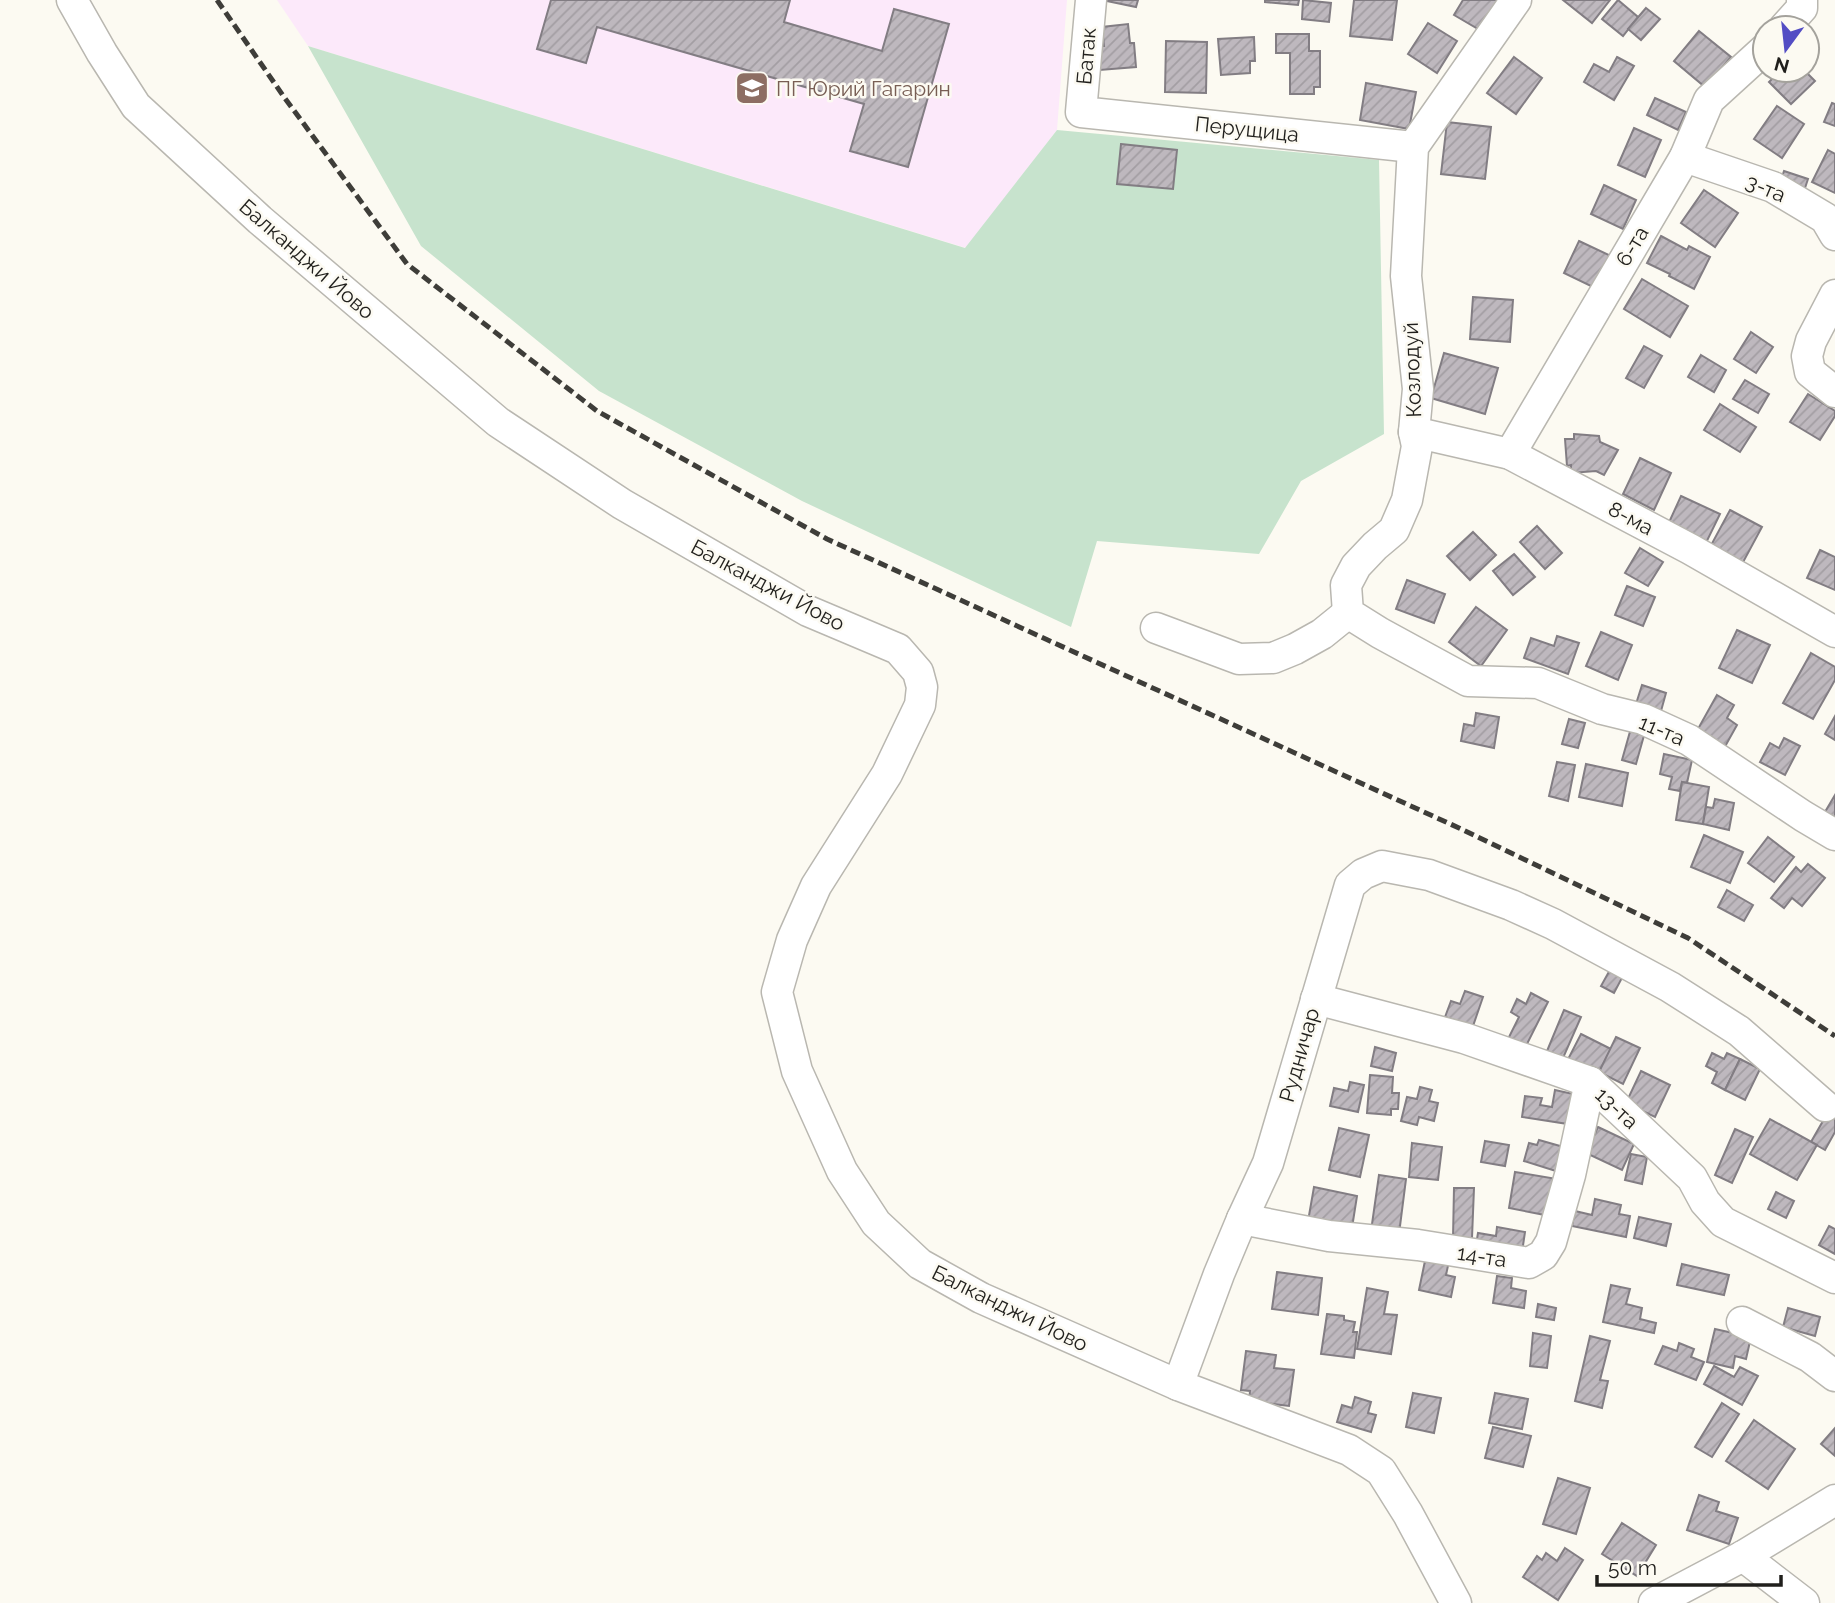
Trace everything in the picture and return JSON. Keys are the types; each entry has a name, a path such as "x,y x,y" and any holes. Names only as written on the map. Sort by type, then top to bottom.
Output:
{"street":[{"name":"Балканджи Йово","path":"72,0 136,106 261,220 498,422 622,504 808,611 898,649 918,672 922,687 920,705 887,774 816,886 792,940 777,992 796,1071 842,1171 876,1223 920,1264 981,1298 1178,1385"},
{"name":"Батак","path":"1081,112 1091,0"},
{"path":"1413,147 1516,0"},
{"name":"6-та","path":"1510,454 1685,158 1709,100 1751,62"},
{"name":"Перущица","path":"1081,112 1413,147"},
{"name":"Козлодуй","path":"1349,613 1346,585 1356,566 1394,530 1407,500 1416,446 1414,432 1418,389 1406,276 1413,147"},
{"name":"3-та","path":"1685,158 1773,187 1825,218 1835,235"},
{"path":"1835,295 1811,341 1807,356 1810,372 1835,392"},
{"name":"8-ма","path":"1414,432 1510,454 1690,549 1835,632"},
{"path":"1156,628 1239,659 1273,658 1322,634 1349,613"},
{"name":"11-та","path":"1349,613 1468,681 1538,683 1602,709 1643,719 1689,740 1835,835"},
{"name":"Рудничар","path":"1178,1385 1219,1274 1268,1163 1350,885 1363,874 1382,866 1430,875 1511,905 1553,924 1670,987 1739,1031 1825,1106"},
{"name":"13-та","path":"1316,999 1464,1038 1590,1082 1692,1178 1705,1202 1723,1222 1835,1278"},
{"name":"14-та","path":"1242,1219 1329,1236 1418,1245 1529,1264 1543,1255 1551,1242 1570,1175 1590,1082"},
{"path":"1742,1322 1810,1357 1835,1376"},
{"path":"1178,1385 1349,1450 1381,1471 1409,1514 1456,1603"},
{"path":"1654,1603 1743,1556 1835,1500"},
{"path":"1743,1556 1804,1603"}],"shaded area":[{"name":"ПГ Юрий Гагарин","path":"277,0 1067,0 1057,130 966,248 308,46"}],"green space":[{"path":"308,46 965,248 1057,130 1379,160 1384,434 1301,481 1259,554 1097,541 1071,627 802,501 599,391 421,246"}],"building":[{"path":"551,0 790,0 784,22 882,51 894,9 949,24 908,167 850,151 864,104 597,27 586,63 537,49"},
{"path":"1102,0 1138,0 1136,7"},
{"path":"1265,0 1299,0 1298,5"},
{"path":"1303,0 1331,3 1329,22 1302,19"},
{"path":"1354,0 1397,0 1392,40 1350,36"},
{"path":"1463,0 1500,0 1485,33 1454,15"},
{"path":"1563,0 1610,0 1592,23"},
{"path":"1618,0 1638,17 1623,36 1602,19"},
{"path":"1646,8 1660,19 1641,40 1628,29"},
{"path":"1428,23 1457,41 1437,73 1408,54"},
{"path":"1128,24 1130,43 1134,43 1136,67 1100,70 1098,46 1104,46 1102,27"},
{"path":"1699,31 1731,57 1705,87 1674,61"},
{"path":"1276,34 1309,34 1309,51 1320,51 1320,87 1314,87 1314,94 1290,94 1290,53 1276,53"},
{"path":"1254,37 1255,61 1250,61 1250,73 1221,75 1218,39"},
{"path":"1166,41 1207,42 1206,93 1165,92"},
{"path":"1514,57 1542,78 1516,114 1487,93"},
{"path":"1617,57 1634,66 1614,100 1584,82 1594,64 1609,72"},
{"path":"1366,83 1416,92 1409,129 1360,120"},
{"path":"1771,84 1812,84 1791,104"},
{"path":"1655,98 1686,112 1678,130 1647,115"},
{"path":"1832,103 1835,104 1835,126 1824,122"},
{"path":"1777,106 1804,124 1782,158 1754,139"},
{"path":"1447,122 1491,127 1485,179 1441,174"},
{"path":"1634,128 1661,140 1645,177 1618,165"},
{"path":"1121,144 1177,150 1173,189 1117,184"},
{"path":"1828,150 1835,154 1835,193 1812,182"},
{"path":"1784,171 1808,179 1804,191 1780,183"},
{"path":"1604,185 1636,200 1623,229 1591,214"},
{"path":"1704,190 1738,213 1715,247 1681,223"},
{"path":"1661,236 1687,250 1689,246 1710,257 1694,289 1647,263"},
{"path":"1579,241 1613,257 1597,289 1564,273"},
{"path":"1642,279 1688,306 1670,337 1624,309"},
{"path":"1473,297 1513,300 1510,342 1470,339"},
{"path":"1751,332 1773,347 1756,373 1734,359"},
{"path":"1644,346 1662,356 1644,388 1626,378"},
{"path":"1444,353 1498,368 1485,414 1431,398"},
{"path":"1701,355 1726,370 1714,392 1688,377"},
{"path":"1745,380 1769,394 1758,413 1733,399"},
{"path":"1808,394 1835,411 1835,416 1820,440 1790,422"},
{"path":"1720,404 1756,427 1740,452 1704,430"},
{"path":"1574,434 1599,436 1600,442 1618,450 1604,475 1596,471 1571,473 1571,465 1567,466 1565,439 1574,439"},
{"path":"1640,458 1671,473 1654,510 1623,494"},
{"path":"1681,496 1720,514 1704,547 1666,529"},
{"path":"1730,510 1762,527 1741,566 1709,549"},
{"path":"1537,526 1562,553 1545,569 1520,542"},
{"path":"1473,532 1496,555 1470,580 1447,556"},
{"path":"1640,548 1663,562 1648,586 1625,573"},
{"path":"1820,550 1835,557 1835,590 1807,578"},
{"path":"1514,554 1535,577 1513,595 1493,571"},
{"path":"1407,580 1445,594 1434,623 1396,609"},
{"path":"1627,586 1655,597 1643,626 1615,615"},
{"path":"1476,607 1507,630 1481,666 1449,642"},
{"path":"1737,630 1770,645 1752,683 1719,668"},
{"path":"1601,632 1632,645 1618,680 1586,666"},
{"path":"1557,636 1579,643 1568,674 1524,658 1531,638 1554,646"},
{"path":"1811,653 1835,667 1835,680 1813,719 1783,703"},
{"path":"1642,685 1666,693 1661,711 1636,704"},
{"path":"1717,695 1734,705 1727,718 1737,725 1722,752 1694,736"},
{"path":"1476,713 1499,717 1494,748 1461,741 1464,724 1474,726"},
{"path":"1835,716 1835,740 1825,734"},
{"path":"1569,719 1585,723 1578,748 1562,744"},
{"path":"1631,728 1645,732 1636,764 1622,760"},
{"path":"1784,738 1800,746 1785,775 1760,762 1770,743 1779,748"},
{"path":"1664,754 1692,760 1687,783 1682,782 1680,791 1669,789 1672,777 1660,774"},
{"path":"1557,762 1575,765 1568,801 1549,796"},
{"path":"1586,764 1628,773 1622,806 1579,797"},
{"path":"1682,782 1709,787 1703,824 1676,820"},
{"path":"1835,795 1835,818 1825,812"},
{"path":"1715,799 1734,803 1729,830 1703,824 1706,807 1713,808"},
{"path":"1704,835 1743,852 1730,883 1691,867"},
{"path":"1768,837 1794,857 1774,882 1748,863"},
{"path":"1808,864 1825,878 1802,906 1792,898 1784,908 1771,898 1796,867 1801,872"},
{"path":"1727,890 1753,905 1744,921 1718,907"},
{"path":"1611,968 1624,974 1614,993 1601,986"},
{"path":"1465,991 1483,997 1473,1026 1445,1017 1451,1001 1460,1004"},
{"path":"1531,993 1548,1002 1525,1048 1508,1039 1519,1017 1511,1012 1517,999 1526,1004"},
{"path":"1564,1010 1581,1017 1563,1058 1547,1051"},
{"path":"1581,1034 1611,1049 1594,1082 1564,1067"},
{"path":"1616,1037 1640,1048 1623,1084 1599,1072"},
{"path":"1375,1047 1396,1053 1392,1071 1371,1066"},
{"path":"1712,1053 1724,1059 1727,1053 1740,1059 1725,1090 1712,1083 1717,1072 1706,1066"},
{"path":"1740,1059 1760,1069 1745,1100 1725,1090"},
{"path":"1641,1071 1670,1085 1655,1117 1626,1103"},
{"path":"1370,1075 1393,1077 1392,1093 1399,1093 1398,1109 1391,1109 1391,1115 1367,1113"},
{"path":"1350,1082 1364,1085 1358,1112 1330,1106 1334,1088 1348,1091"},
{"path":"1420,1087 1432,1090 1429,1101 1438,1103 1434,1121 1419,1117 1417,1125 1401,1121 1407,1097 1417,1099"},
{"path":"1555,1090 1573,1094 1568,1124 1522,1117 1525,1096 1542,1098 1540,1105 1552,1107"},
{"path":"1827,1114 1835,1119 1835,1132 1825,1150 1811,1142"},
{"path":"1770,1119 1817,1145 1797,1180 1750,1154"},
{"path":"1598,1127 1634,1144 1622,1170 1586,1153"},
{"path":"1339,1128 1369,1135 1360,1177 1329,1170"},
{"path":"1735,1129 1753,1137 1732,1183 1715,1175"},
{"path":"1539,1140 1567,1148 1559,1172 1524,1161 1529,1143 1537,1145"},
{"path":"1485,1141 1509,1145 1505,1166 1481,1162"},
{"path":"1412,1143 1442,1147 1438,1180 1409,1177"},
{"path":"1631,1154 1647,1157 1642,1184 1625,1180"},
{"path":"1515,1172 1557,1179 1550,1216 1509,1208"},
{"path":"1379,1175 1406,1179 1399,1234 1371,1231"},
{"path":"1314,1187 1357,1196 1351,1234 1307,1227"},
{"path":"1454,1188 1474,1188 1472,1238 1453,1238"},
{"path":"1776,1192 1794,1201 1786,1218 1768,1209"},
{"path":"1595,1199 1621,1205 1619,1214 1630,1216 1626,1237 1572,1226 1575,1211 1592,1215"},
{"path":"1639,1217 1671,1224 1666,1246 1634,1238"},
{"path":"1829,1226 1835,1229 1835,1254 1819,1245"},
{"path":"1497,1227 1525,1232 1521,1259 1475,1251 1478,1233 1496,1236"},
{"path":"1426,1256 1449,1261 1446,1275 1455,1277 1451,1297 1419,1290"},
{"path":"1682,1264 1729,1275 1724,1295 1677,1285"},
{"path":"1277,1272 1322,1278 1318,1315 1272,1309"},
{"path":"1497,1276 1512,1278 1511,1288 1526,1291 1524,1308 1493,1303"},
{"path":"1611,1285 1630,1289 1626,1304 1642,1308 1640,1319 1656,1323 1654,1333 1603,1322"},
{"path":"1367,1288 1388,1292 1384,1314 1397,1315 1391,1354 1357,1349"},
{"path":"1538,1304 1556,1308 1554,1320 1536,1317"},
{"path":"1788,1308 1820,1317 1815,1336 1783,1327"},
{"path":"1327,1314 1344,1316 1344,1320 1355,1322 1353,1332 1357,1332 1354,1358 1321,1354"},
{"path":"1715,1329 1751,1337 1746,1359 1735,1356 1733,1368 1707,1362"},
{"path":"1533,1333 1551,1336 1547,1368 1530,1366"},
{"path":"1590,1336 1610,1341 1600,1380 1608,1381 1602,1408 1575,1401"},
{"path":"1679,1343 1694,1349 1691,1357 1704,1362 1696,1380 1655,1364 1663,1346 1677,1351"},
{"path":"1246,1351 1276,1355 1274,1368 1294,1370 1289,1406 1249,1401 1250,1391 1241,1390"},
{"path":"1714,1366 1734,1377 1740,1367 1758,1376 1742,1405 1704,1384"},
{"path":"1413,1393 1441,1398 1434,1433 1406,1427"},
{"path":"1495,1393 1528,1399 1522,1429 1489,1423"},
{"path":"1355,1397 1371,1402 1368,1413 1376,1415 1371,1432 1337,1422 1342,1405 1352,1408"},
{"path":"1722,1403 1739,1414 1712,1457 1695,1447"},
{"path":"1754,1420 1795,1449 1768,1489 1726,1461"},
{"path":"1493,1427 1531,1436 1523,1467 1485,1458"},
{"path":"1835,1428 1835,1456 1821,1444"},
{"path":"1558,1478 1590,1488 1576,1534 1543,1524"},
{"path":"1699,1495 1719,1502 1716,1511 1738,1518 1729,1544 1687,1530"},
{"path":"1622,1523 1656,1545 1637,1576 1602,1554"},
{"path":"1565,1548 1583,1560 1558,1600 1523,1577 1537,1556 1542,1560 1546,1553 1557,1561"}],"railway":[{"path":"217,0 284,97 407,264 597,411 827,539 1459,828 1688,938 1835,1036"}],"place":[{"name":"ПГ Юрий Гагарин","path":"752,88"}]}
